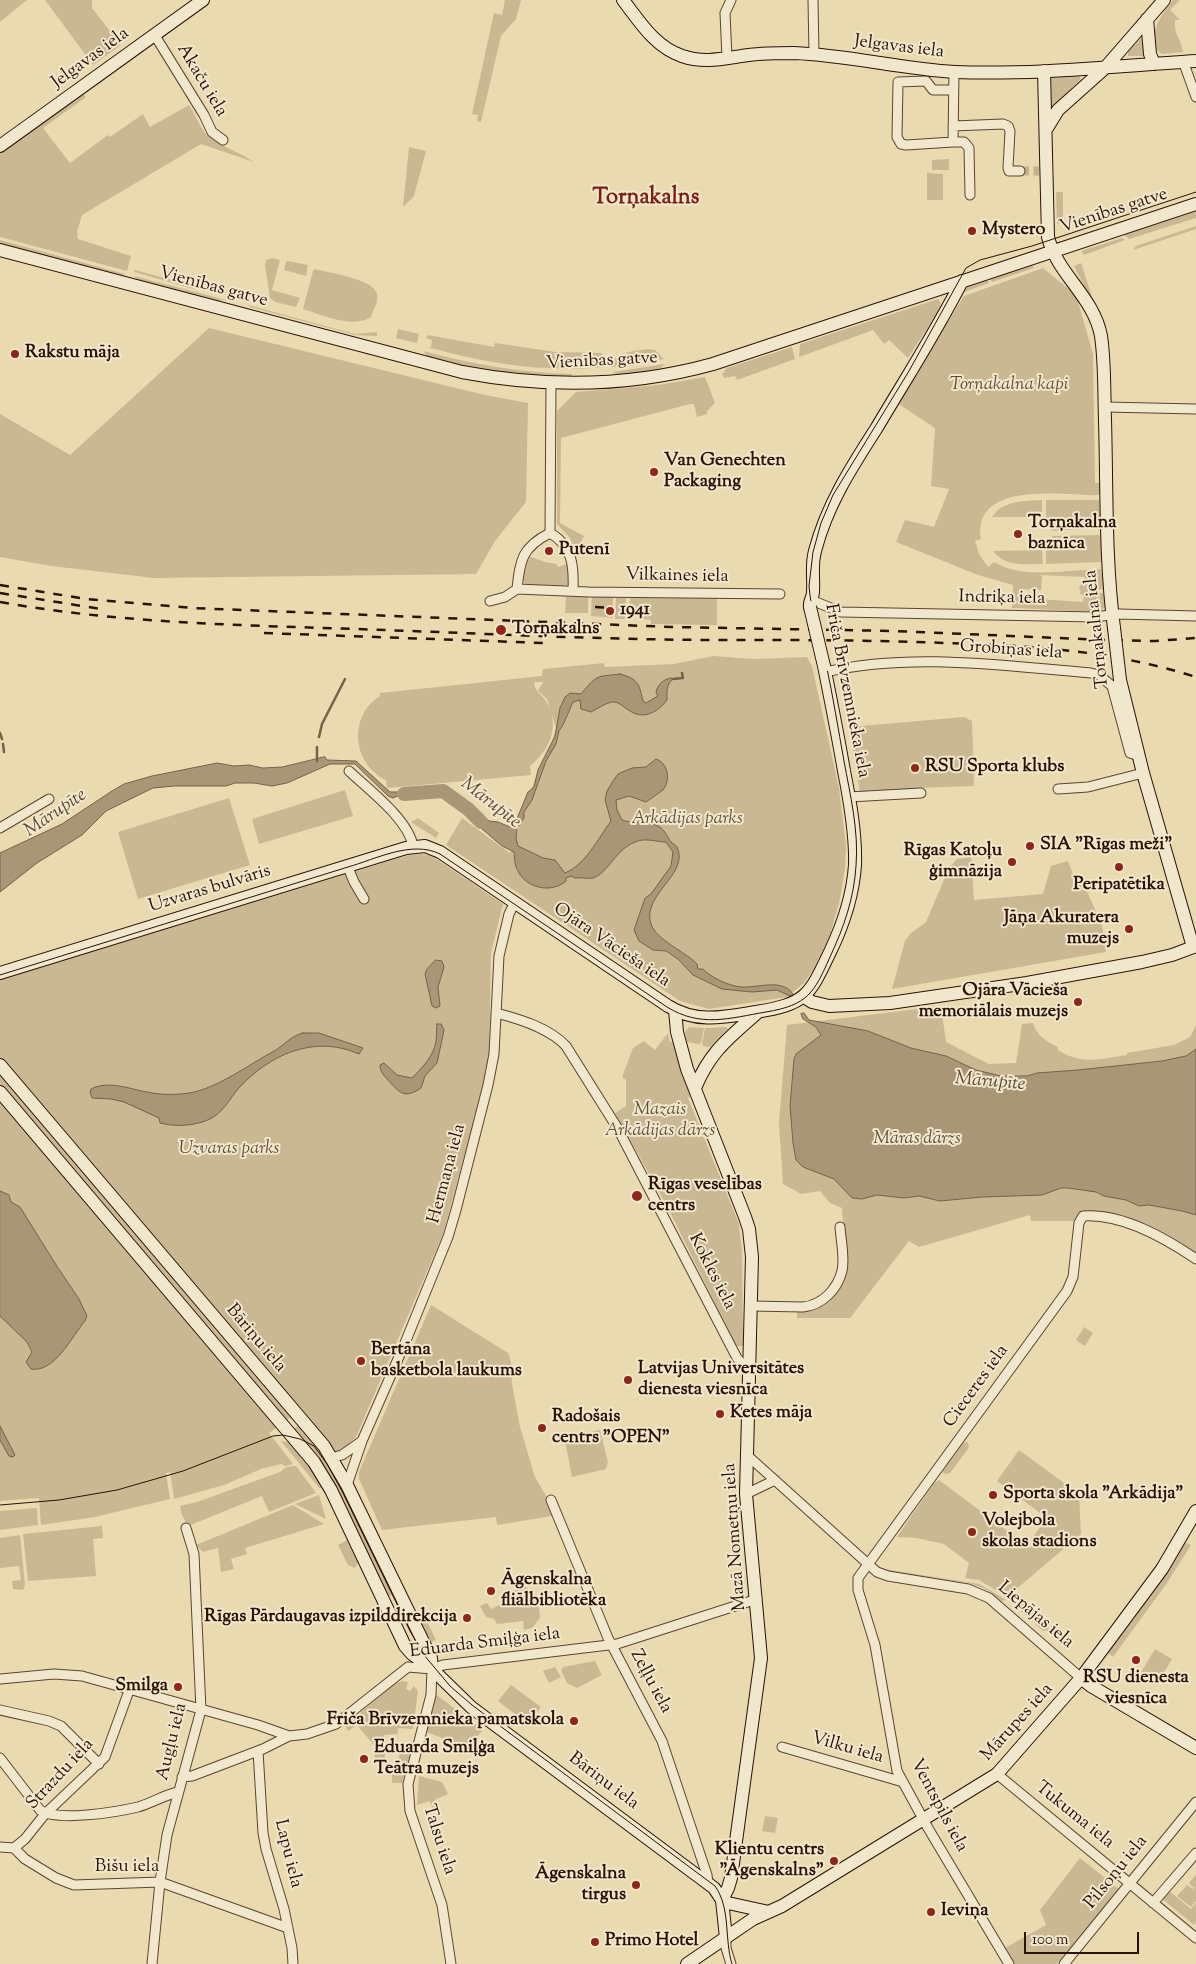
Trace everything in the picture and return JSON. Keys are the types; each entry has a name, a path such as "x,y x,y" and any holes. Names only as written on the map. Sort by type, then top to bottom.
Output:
{"street":[{"name":"Jelgavas iela","path":"0,146 203,0"},
{"name":"Jelgavas iela","path":"623,0 652,38 668,50 691,60 704,61 770,53 814,55 954,72 1044,71 1196,61"},
{"path":"727,58 725,13 731,0"},
{"path":"813,0 814,55"},
{"path":"1046,128 1058,110 1105,68 1164,0"},
{"path":"1147,19 1150,54 1154,64"},
{"name":"Akaču iela","path":"154,34 204,114 212,132 223,140"},
{"path":"1183,61 1196,97"},
{"path":"1044,71 1046,128 1043,171 1047,229 1053,251"},
{"path":"953,142 954,72"},
{"path":"953,90 933,90 926,81 898,82 896,137 902,144 906,145 964,142 969,148 970,195"},
{"path":"953,126 1003,124 1008,126 1010,131 1008,168 1012,172 1020,171"},
{"name":"Vienības gatve","path":"0,250 462,372 496,379 551,384 602,383 680,373 713,364 1196,204"},
{"name":"Torņakalna iela","path":"1053,251 1082,293 1098,324 1102,346 1105,407 1108,566 1120,680 1143,773 1194,947"},
{"name":"Friča Brīvzemnieka iela","path":"789,1005 804,997 813,987 841,930 847,909 855,854 849,797 825,669 810,605 813,593 812,571 815,552 828,510 839,488 913,367 962,281"},
{"path":"550,533 551,384"},
{"path":"1105,407 1196,410"},
{"path":"518,589 519,568 522,557 528,547 550,533"},
{"path":"550,533 559,538 567,548 571,558 573,591"},
{"name":"Vilkaines iela","path":"490,601 505,597 518,589 780,594"},
{"name":"Indriķa iela","path":"810,605 816,602 841,612 1095,617 1114,621 1118,614 1196,616"},
{"name":"Grobiņas iela","path":"825,669 906,661 1014,665 1099,675 1112,686 1130,752 1139,756"},
{"path":"349,771 401,822 410,834 413,846"},
{"path":"1058,790 1088,787 1143,773"},
{"path":"849,797 921,793"},
{"path":"0,828 49,799"},
{"name":"Uzvaras bulvāris","path":"0,973 347,865 413,846 430,848"},
{"name":"Ojāra Vācieša iela","path":"430,848 440,852 675,1010 686,1015 704,1018 789,1005"},
{"path":"347,865 364,899"},
{"name":"Hermaņa iela","path":"347,1485 362,1440 405,1343 448,1237 456,1210 488,1085 494,1054 501,943 509,914 515,902"},
{"path":"804,997 812,1002 829,1006 890,1003 1027,983 1142,962 1172,955 1194,947"},
{"name":"Mazā Nometņu iela","path":"675,1010 680,1042 695,1088 749,1229 752,1257 746,1494 761,1658 731,1878 722,1900"},
{"path":"695,1088 702,1071 715,1051 758,1011"},
{"name":"Kokles iela","path":"496,1013 545,1030 566,1046 618,1129 737,1358 742,1364 750,1368"},
{"name":"Bāriņu iela","path":"0,1065 278,1393 315,1433 347,1485 431,1658 432,1668"},
{"name":"Bāriņu iela","path":"0,1092 305,1450 331,1490 405,1646 412,1654 432,1668 471,1707 708,1883 722,1900"},
{"name":"Cieceres iela","path":"867,1565 1067,1291 1073,1277 1079,1223 1083,1216 1114,1220 1140,1228 1162,1238 1196,1259"},
{"path":"751,1306 803,1307 822,1302 841,1273 840,1228"},
{"path":"265,1404 278,1393"},
{"name":"Hermaņa iela","path":"331,1458 342,1455 362,1440"},
{"name":"Liepājas iela","path":"748,1456 876,1572 888,1576 968,1589 989,1598 1091,1686 1196,1748"},
{"path":"746,1494 775,1480"},
{"name":"Zeļļu iela","path":"551,1500 612,1645 662,1741 706,1870 708,1883"},
{"name":"Mārupes iela","path":"687,1964 753,1919 782,1906 998,1774 1081,1678 1162,1569 1196,1511"},
{"name":"Augļu iela","path":"152,1964 160,1882 167,1835 201,1710 194,1554 186,1528"},
{"name":"Ventspils iela","path":"867,1565 858,1578 858,1590 875,1645 897,1771 1008,1964"},
{"name":"Eduarda Smiļģa iela","path":"0,1679 68,1674 130,1688 290,1736 307,1734 336,1724 408,1667 432,1668 443,1665 612,1645 757,1599"},
{"name":"Talsu iela","path":"432,1668 431,1695 408,1784 408,1798 410,1811 442,1905 451,1964"},
{"name":"Strazdu iela","path":"14,1848 25,1839 45,1814 99,1764 108,1751 130,1688"},
{"path":"0,1710 49,1721 61,1726 99,1764"},
{"path":"182,1777 192,1776 258,1751 290,1736"},
{"name":"Vilku iela","path":"782,1747 903,1782"},
{"name":"Lapu iela","path":"258,1751 262,1833 288,1928 294,1964"},
{"path":"0,1758 45,1814 56,1816 112,1812 138,1806 178,1792"},
{"name":"Tukuma iela","path":"998,1774 1196,1938"},
{"name":"Pilsoņu iela","path":"1064,1964 1196,1802"},
{"path":"0,1847 14,1848"},
{"name":"Bišu iela","path":"14,1848 25,1859 56,1878 74,1885 160,1882 288,1928"},
{"path":"1153,1903 1196,1853"},
{"path":"722,1900 769,1912"},
{"path":"722,1900 726,1948 731,1964"}],"green space":[{"path":"0,0 27,0 0,22"},
{"path":"45,0 92,0 92,8 121,45 93,65"},
{"path":"505,0 521,0 516,19 501,36 481,122 477,121 478,115 472,114 494,13 502,15"},
{"path":"1173,0 1180,0 1170,10 1180,20 1175,20 1175,26 1183,52 1162,54 1156,48 1154,34 1160,19"},
{"path":"1143,36 1144,56 1128,56 1128,52"},
{"path":"1079,76 1081,79 1053,106 1051,105 1051,78"},
{"path":"83,94 86,97 43,128 70,163 108,135 110,137 143,114 150,127 189,105 209,137 254,162 201,144 82,215 77,232 78,239 131,256 127,271 0,237 0,153"},
{"path":"409,147 426,151 414,196 403,207"},
{"path":"949,159 949,170 932,170 932,160"},
{"path":"927,173 943,174 943,200 927,200"},
{"path":"1056,192 1063,192 1063,222 1057,224"},
{"path":"1196,211 1196,218 1129,239 1123,234"},
{"path":"1196,226 1196,229 1133,250 1136,246"},
{"path":"1122,238 1125,240 1084,255 1081,251"},
{"path":"0,240 125,274 120,276 0,244"},
{"path":"272,258 280,260 272,290 300,298 296,307 275,302 270,298 265,266 266,260"},
{"path":"288,261 308,265 306,276 284,270"},
{"path":"1081,263 1095,306 1095,307 1074,266"},
{"path":"1032,264 1034,268 992,282 990,279 988,280 989,283 959,294 967,287"},
{"name":"Torņakalna kapi","path":"1043,268 1076,295 1093,354 1095,483 1101,483 1100,494 1028,494 998,502 988,510 981,522 981,539 975,541 979,554 988,567 994,562 1004,567 1027,572 1088,570 1088,595 1104,593 1105,607 1099,612 1012,608 1013,585 978,575 896,542 905,520 934,527 949,489 931,486 935,428 897,403 964,296","holes":["1040,575 1085,577 1079,588 1081,592 1079,594 1084,595 1083,602 1023,598 1019,589 1041,590 1042,576"]},
{"path":"315,269 360,281 374,289 377,294 377,300 371,317 355,322 337,320 303,309"},
{"path":"135,270 195,287 194,289 134,272"},
{"path":"134,276 226,300 216,301 138,280"},
{"path":"938,299 941,303 938,312 908,358 889,340 884,344 873,330 799,357 800,344"},
{"path":"248,305 355,334 377,332 377,336 355,335"},
{"path":"209,328 485,395 528,403 526,502 495,541 476,574 154,578 51,566 0,557 0,414 70,455"},
{"path":"398,329 419,334 417,343 396,338"},
{"path":"428,335 494,347 495,343 556,352 602,353 603,367 581,369 536,368 470,358 427,347 431,347 432,340 426,338"},
{"path":"792,347 795,359 737,380 735,376 724,378 722,374 727,368"},
{"path":"655,350 664,359 611,367 613,362 621,355 632,351"},
{"path":"423,351 497,367 534,372 572,374 572,378 490,372 428,357"},
{"path":"665,364 659,370 617,375 613,372"},
{"path":"705,377 715,403 707,411 707,414 697,417 694,404 690,404 561,438 560,523 584,536 576,552 570,538 557,524 557,411 576,392 658,385"},
{"path":"1042,500 1042,517 992,517 997,511 1008,504"},
{"path":"1046,500 1099,500 1101,528 1052,531 1051,525 1046,523"},
{"path":"1099,535 1101,538 1101,562 1046,564 1046,543 1051,542 1052,536"},
{"path":"1042,550 1043,564 1015,564 1003,560 993,551"},
{"path":"529,556 556,564 558,567 570,563 569,584 562,587 528,586 523,580 523,576"},
{"path":"1101,569 1104,589 1093,590 1093,577 1090,576 1090,570"},
{"path":"566,597 588,597 588,613 565,613"},
{"path":"592,597 613,597 613,618 591,616"},
{"path":"616,597 626,597 625,619 615,619"},
{"path":"630,597 717,597 717,625 651,624 651,620 643,619 642,614 633,614 632,619 628,619"},
{"name":"Arkādijas parks","path":"713,656 754,659 807,657 812,666 839,788 846,846 840,899 830,935 813,970 804,983 787,997 709,1009 680,1001 446,845 462,818 510,853 538,770 552,743 556,728 551,710 553,728 551,736 548,745 530,766 531,775 387,788 386,780 375,773 366,763 358,740 359,727 363,715 380,696 380,693 542,676 543,669 604,663 605,667 674,664","holes":["534,682 543,682 538,691 547,699 550,710 546,701 537,691"]},
{"name":"RSU Sporta klubs","path":"964,717 972,721 974,786 860,793 849,727"},
{"path":"345,790 353,816 259,844 252,819"},
{"path":"229,798 250,865 138,899 118,832"},
{"path":"418,818 439,833 436,838 411,822"},
{"name":"Uzvaras parks","path":"421,854 432,856 503,904 491,953 489,1065 443,1234 356,1437 340,1452 334,1452 290,1418 269,1433 293,1464 285,1466 281,1464 261,1469 224,1485 174,1499 170,1472 166,1473 170,1499 95,1517 41,1525 39,1498 0,1501 0,980 409,855"},
{"path":"971,857 974,900 1043,894 1051,866 1068,861 1075,879 1081,877 1102,926 1106,952 892,989 905,941 910,934 926,922 949,868 957,859"},
{"name":"Māras dārzs","path":"941,1006 946,1042 989,1064 1016,1063 1022,1024 1033,1023 1042,1038 1058,1047 1058,1050 1067,1055 1091,1060 1174,1045 1190,1037 1196,1025 1196,1256 1160,1233 1084,1212 1078,1215 1074,1221 1031,1221 1030,1215 919,1247 909,1241 850,1318 797,1318 797,1312 822,1305 836,1292 844,1270 845,1244 842,1208 830,1203 820,1191 801,1194 783,1184 779,1123 787,1025"},
{"path":"689,1027 704,1028 701,1043 687,1042 685,1032"},
{"path":"726,1027 728,1029 710,1047 703,1046 705,1028"},
{"name":"Mazais Arkādijas dārzs","path":"668,1033 670,1043 674,1039 692,1096 688,1098 739,1224 742,1252 743,1346 736,1346 668,1208 615,1113 626,1106 626,1080 622,1077 633,1048 644,1041 655,1050"},
{"path":"431,1305 508,1353 511,1362 512,1384 520,1427 535,1477 549,1501 552,1516 497,1525 496,1517 382,1530 359,1479 359,1472"},
{"path":"1084,1327 1093,1333 1085,1346 1076,1340"},
{"path":"299,1424 314,1442 341,1483 394,1594 387,1597 294,1429"},
{"path":"600,1430 608,1462 606,1469 572,1477 565,1441 569,1437"},
{"path":"281,1441 293,1443 323,1486 322,1488 319,1488"},
{"path":"967,1442 969,1445 968,1449 950,1473 944,1474 942,1472 963,1443"},
{"path":"1019,1450 1079,1494 1081,1534 1007,1597 979,1580 965,1578 969,1563 944,1544 916,1538 897,1537 934,1483 939,1480 1030,1548 1034,1543 1031,1540 1047,1518 997,1481"},
{"path":"296,1466 316,1493 269,1512 262,1496 188,1526 182,1515 180,1506 197,1502 280,1472 286,1467"},
{"path":"319,1495 326,1519 295,1504"},
{"path":"293,1505 324,1524 245,1548 247,1554 231,1559 234,1569 221,1572 218,1548 203,1552 196,1545"},
{"path":"37,1508 38,1525 0,1530 0,1511"},
{"path":"102,1526 103,1538 93,1539 96,1576 28,1581 23,1534"},
{"path":"20,1535 25,1585 23,1590 13,1589 12,1581 21,1580 19,1566 0,1568 0,1538"},
{"path":"347,1540 358,1563 355,1568 348,1565 338,1545"},
{"path":"1183,1544 1191,1545 1167,1583 1113,1657 1108,1653"},
{"path":"875,1562 881,1568 890,1570 979,1584 1006,1600 1002,1601 983,1588 968,1583 887,1571 881,1569"},
{"path":"525,1586 538,1597 540,1618 532,1628 524,1630 523,1621 497,1624 494,1619 486,1617 480,1606 487,1603 491,1609 509,1600 506,1594"},
{"path":"1022,1601 1026,1602 1042,1624 1045,1623 1050,1630 1043,1631 1018,1608"},
{"path":"422,1611 436,1640 431,1642 416,1612"},
{"path":"1155,1649 1172,1659 1158,1682 1141,1672"},
{"path":"595,1661 602,1675 577,1688 567,1683 561,1670 563,1667"},
{"path":"555,1667 561,1677 549,1683 543,1671"},
{"path":"402,1681 408,1682 406,1689 410,1691 414,1686 418,1691 413,1729 398,1728 398,1734 384,1735 385,1763 375,1763 374,1745 357,1725 348,1731 345,1726 393,1685"},
{"path":"511,1685 541,1707 528,1724 498,1701"},
{"path":"434,1693 483,1730 468,1748 424,1731"},
{"path":"407,1750 411,1752 402,1783 392,1783 392,1774 400,1773 399,1751"},
{"path":"419,1776 442,1782 448,1794 434,1800 437,1807 433,1809 430,1801 417,1805"},
{"path":"765,1816 778,1818 775,1833 762,1831"},
{"path":"1080,1858 1121,1891 1056,1964 1014,1964 1005,1948 1046,1925 1040,1910"},
{"path":"1196,1875 1196,1901 1191,1907 1177,1896 1187,1885 1194,1888 1189,1883"},
{"path":"1168,1890 1191,1909 1196,1903 1196,1922 1194,1925 1161,1898"}],"water":[{"path":"620,674 631,678 637,683 643,701 646,703 658,696 656,693 661,683 672,678 667,688 667,700 655,711 645,715 635,714 615,702 591,712 581,709 580,700 573,702 559,731 556,744 546,761 532,800 524,812 524,818 517,828 516,838 518,846 543,858 555,860 565,873 572,869 591,851 611,821 605,800 607,791 618,774 632,768 646,767 656,759 660,761 667,772 667,782 663,790 646,802 629,796 616,800 617,810 622,820 659,826 677,847 679,857 677,866 658,894 650,913 651,924 654,930 665,941 692,959 697,964 698,969 703,969 720,981 741,987 783,986 793,994 790,996 777,990 752,992 722,989 693,975 678,959 666,951 653,950 639,941 634,930 645,898 651,894 671,866 673,852 666,842 641,840 630,844 599,875 593,878 574,878 572,876 566,878 566,881 560,885 546,888 527,882 518,871 514,852 502,846 468,817 466,810 471,807 489,821 498,822 510,827 516,821 528,792 534,787 538,770 555,736 560,708 565,697 570,693 581,694 598,678"},
{"path":"325,757 327,760 356,761 390,792 406,792 421,789 421,794 400,795 393,798 388,796 355,764 330,764 287,783 272,786 254,783 235,783 226,786 153,788 106,811 82,835 37,863 0,892 0,853 62,824 124,784 152,776 217,763 263,768 282,767"},
{"path":"436,960 442,961 444,967 438,987 440,1006 436,1008 432,1006 425,974 427,969"},
{"name":"Māras dārzs","path":"804,1013 809,1020 868,1031 911,1048 946,1056 976,1070 1001,1076 1027,1076 1037,1073 1162,1061 1186,1056 1196,1049 1196,1215 1149,1205 1139,1206 1126,1200 1104,1196 1096,1192 1068,1188 1061,1188 1042,1195 982,1197 940,1201 919,1196 904,1198 877,1195 862,1199 852,1198 834,1179 803,1167 796,1160 790,1106 794,1059 796,1054 821,1035 816,1027 803,1019 801,1014"},
{"path":"437,1024 441,1024 444,1030 437,1063 425,1076 421,1088 415,1092 402,1093 384,1076 380,1065 384,1063 397,1075 412,1078 433,1052"},
{"path":"303,1033 319,1033 363,1048 359,1054 342,1048 309,1047 278,1057 251,1076 215,1116 205,1121 188,1125 160,1123 159,1118 124,1102 92,1098 90,1092 91,1089 105,1085 163,1094 184,1094 199,1091 233,1075 278,1049 295,1036"},
{"path":"0,1191 9,1195 11,1202 20,1207 79,1299 87,1316 55,1360 40,1369 31,1369 26,1362 32,1352 27,1342 0,1316"},
{"path":"0,1426 15,1455 13,1457 9,1456 0,1440"}],"waterway":[{"path":"673,679 683,678 682,673"},
{"path":"319,737 322,724 345,679"},
{"path":"0,733 2,739"},
{"path":"3,744 4,752"},
{"path":"317,747 317,761"},
{"name":"Mārupīte","path":"404,794 443,791 468,809 481,822"}],"tunnel":[{"path":"1020,171 1039,171"}],"tram line":[{"path":"0,975 394,852 418,849 440,854 667,1007 680,1013 704,1019 728,1019 780,1009 800,1001 808,995 819,980 840,935 851,901 857,853 851,799 831,688 809,586 813,552 821,523 833,495 909,371 966,268 980,260 1032,246 1196,192"},
{"path":"0,1505 59,1500 117,1490 183,1471 273,1436 283,1435 300,1439 314,1446 327,1464 342,1491 410,1631 424,1655 450,1686 472,1705 715,1886 723,1904 732,1964"}],"railway":[{"path":"0,585 86,599 192,608 671,627 894,631 1106,640 1155,641 1196,638"},
{"path":"0,593 101,609"},
{"path":"0,602 88,615 221,624 631,639 918,642 1011,646 1103,655 1196,677"},
{"path":"595,607 611,608"},
{"path":"264,633 544,643"}],"place":[{"name":"Mystero","path":"972,231"},
{"name":"Rakstu māja","path":"15,354"},
{"name":"Van Genechten Packaging","path":"654,472"},
{"name":"Torņakalna baznīca","path":"1018,534"},
{"name":"Putenī","path":"549,551"},
{"name":"1941","path":"610,611"},
{"name":"Torņakalns","path":"501,630"},
{"name":"RSU Sporta klubs","path":"915,768"},
{"name":"SIA \"Rīgas meži\"","path":"1030,846"},
{"name":"Rīgas Katoļu ģimnāzija","path":"1012,862"},
{"name":"Peripatētika","path":"1119,867"},
{"name":"Jāņa Akuratera muzejs","path":"1129,929"},
{"name":"Ojāra Vācieša memoriālais muzejs","path":"1078,1002"},
{"name":"Rīgas veselības centrs","path":"637,1196"},
{"name":"Bertāna basketbola laukums","path":"361,1361"},
{"name":"Latvijas Universitātes dienesta viesnīca","path":"628,1380"},
{"name":"Ketes māja","path":"720,1414"},
{"name":"Radošais centrs \"OPEN\"","path":"542,1428"},
{"name":"Sporta skola \"Arkādija\"","path":"993,1495"},
{"name":"Volejbola skolas stadions","path":"972,1532"},
{"name":"Āgenskalna fliālbibliotēka","path":"491,1591"},
{"name":"Rīgas Pārdaugavas izpilddirekcija","path":"467,1618"},
{"name":"RSU dienesta viesnīca","path":"1136,1660"},
{"name":"Smilga","path":"178,1687"},
{"name":"Friča Brīvzemnieka pamatskola","path":"574,1721"},
{"name":"Eduarda Smiļģa Teātra muzejs","path":"364,1759"},
{"name":"Klientu centrs \"Āgenskalns\"","path":"834,1861"},
{"name":"Āgenskalna tirgus","path":"636,1885"},
{"name":"Ieviņa","path":"931,1912"},
{"name":"Primo Hotel","path":"595,1942"}],"district":[{"name":"Torņakalns","path":"646,199"}]}
